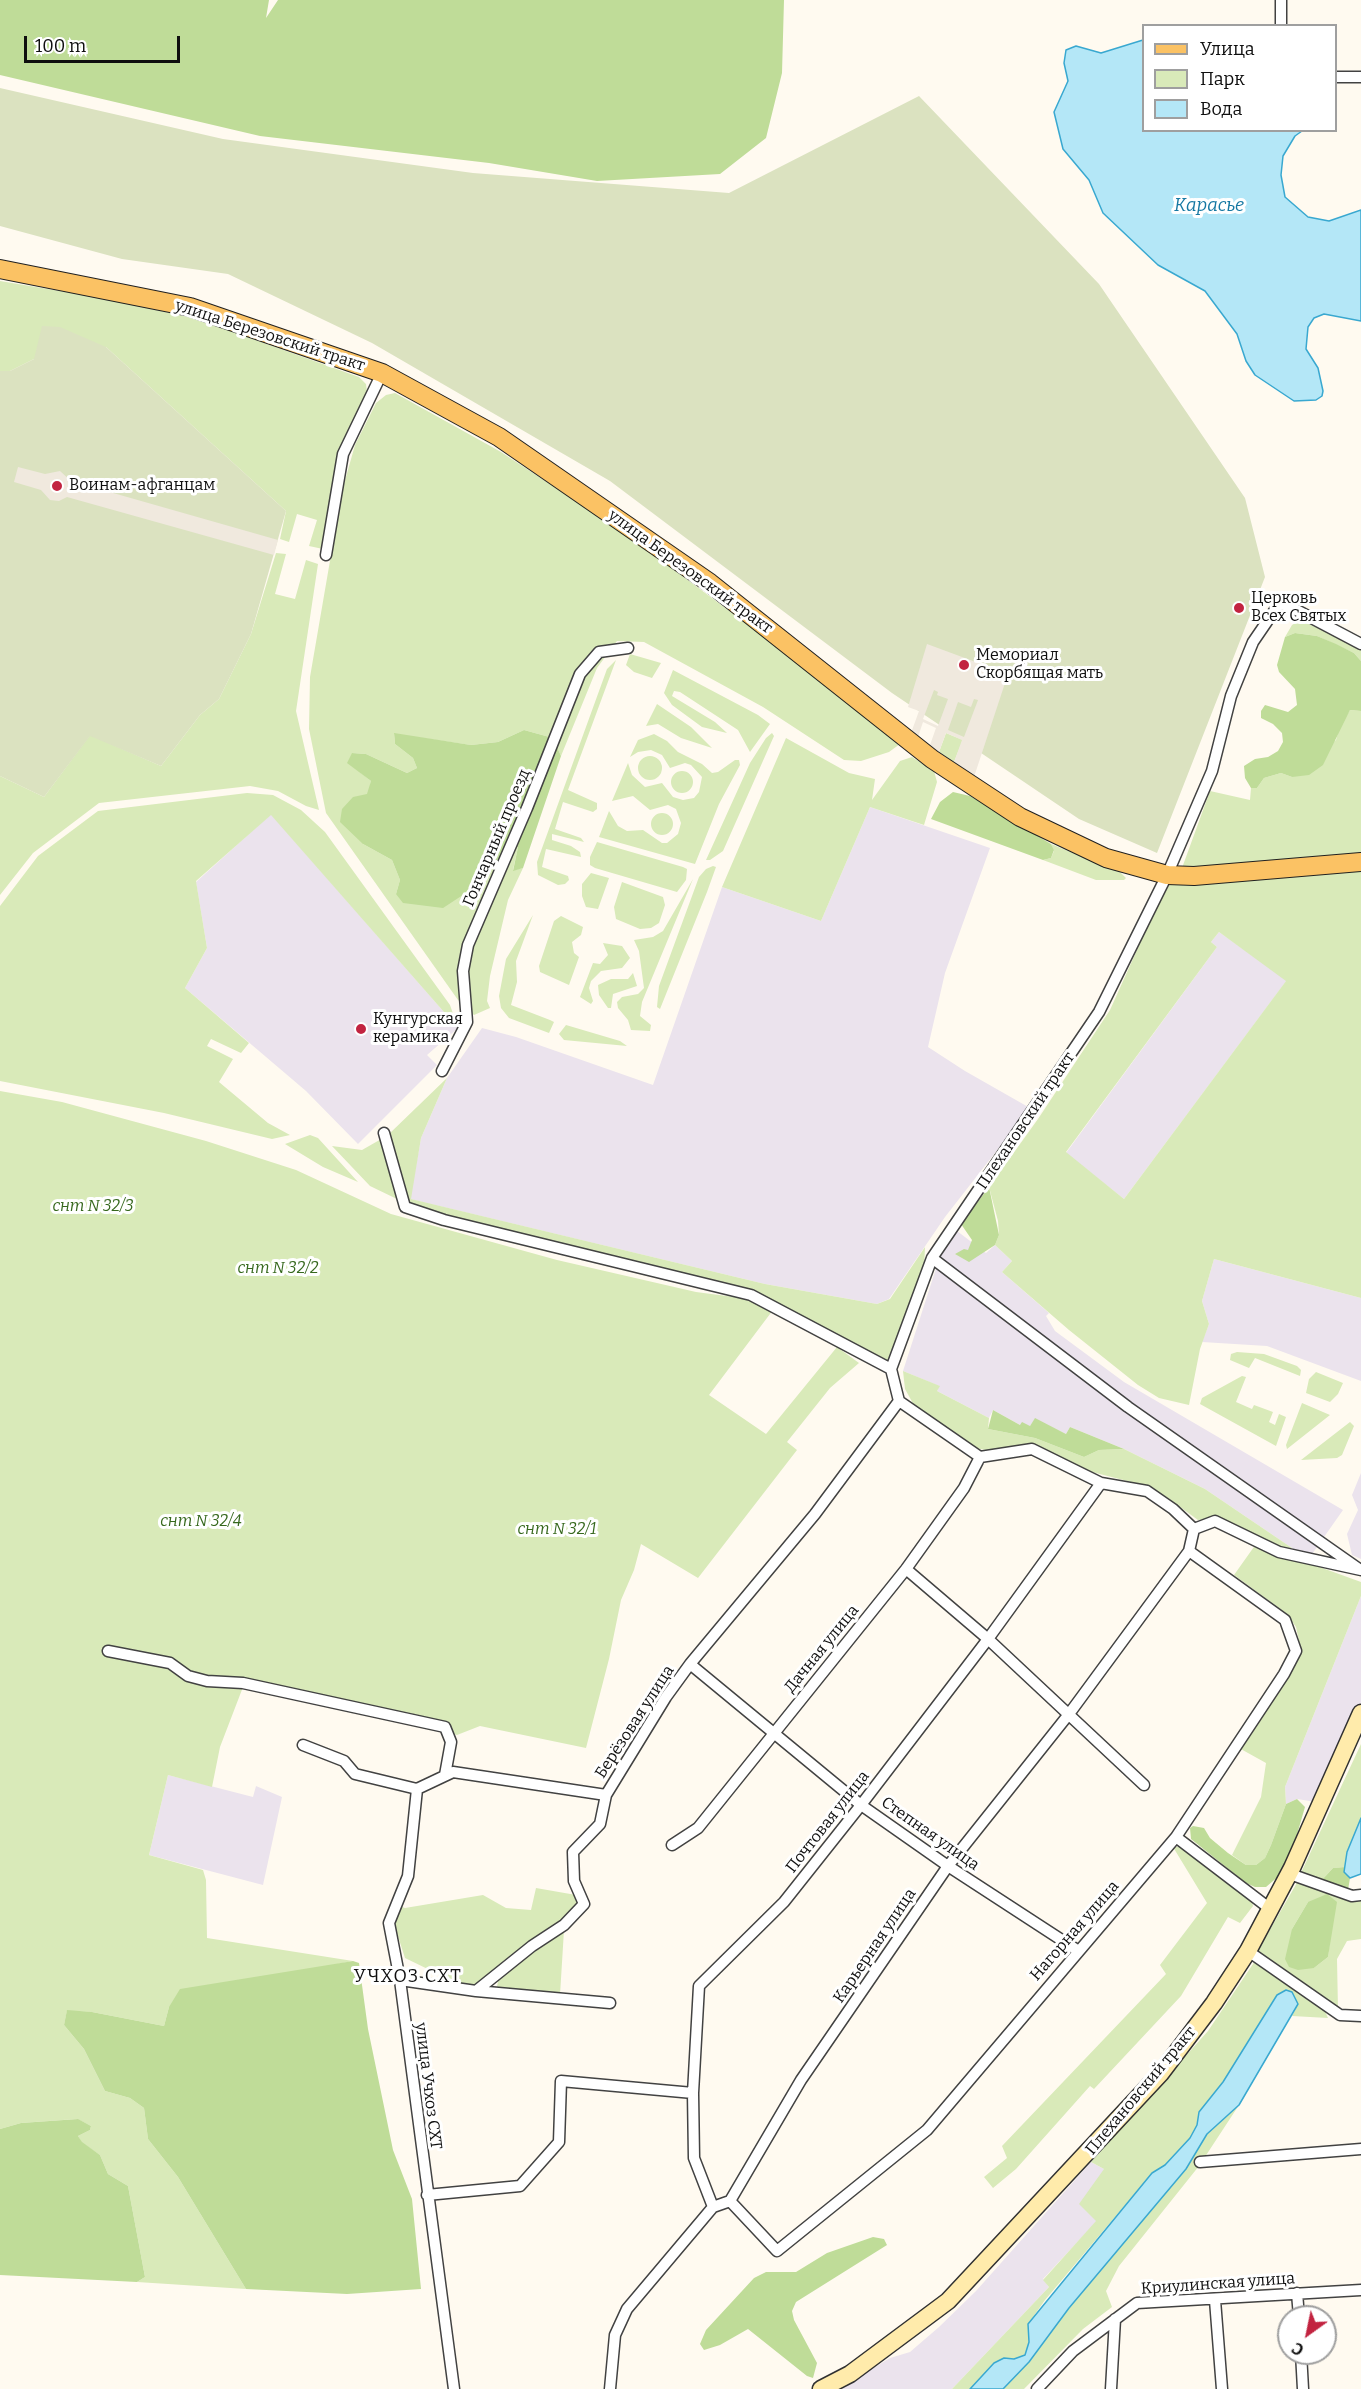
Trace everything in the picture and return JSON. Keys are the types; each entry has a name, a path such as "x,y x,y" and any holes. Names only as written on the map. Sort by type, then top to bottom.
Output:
{"main road":[{"name":"улица Березовский тракт","path":"0,269 190,307 382,373 499,437 691,570 932,759 1020,817 1106,858 1167,875 1230,874 1361,862"}],"street":[{"path":"1281,0 1281,24"},
{"path":"1337,77 1361,77"},
{"path":"326,555 343,454 382,373"},
{"name":"Плехановский тракт","path":"891,1369 932,1258 1099,1012 1167,875 1212,771 1231,696 1253,642 1279,604 1287,605 1361,644"},
{"name":"Гончарный проезд","path":"442,1071 467,1022 464,971 468,945 527,808 580,674 599,652 628,648"},
{"path":"384,1133 405,1207 444,1220 751,1295 891,1369 899,1401 980,1457 1032,1449 1101,1483 1147,1491 1173,1509 1194,1528 1215,1521 1279,1552 1361,1570"},
{"path":"932,1258 1128,1407 1361,1570"},
{"name":"Берёзовая улица","path":"476,1991 532,1946 564,1924 584,1904 574,1881 573,1852 600,1824 606,1795 690,1664 815,1514 899,1401"},
{"name":"Дачная улица","path":"672,1845 698,1828 906,1569 964,1488 980,1457"},
{"name":"Почтовая улица","path":"712,2207 693,2158 693,2093 699,1986 784,1902 988,1639 1101,1483"},
{"name":"Карьерная улица","path":"730,2201 801,2080 948,1866 1069,1714 1189,1551 1194,1528"},
{"name":"Нагорная улица","path":"730,2201 777,2252 927,2130 1077,1950 1176,1837 1284,1674 1296,1651 1285,1620 1189,1551"},
{"path":"906,1569 988,1639 1144,1785"},
{"path":"108,1651 170,1663 188,1676 207,1681 243,1683 445,1727 451,1742 445,1775"},
{"name":"Степная улица","path":"690,1664 773,1735 861,1805 948,1866 1077,1950"},
{"name":"Плехановский тракт","path":"821,2389 850,2374 948,2301 1161,2073 1214,2003 1248,1951 1269,1908 1290,1874 1361,1713"},
{"path":"303,1746 344,1761 354,1774 417,1789 453,1772 606,1795"},
{"name":"улица Учхоз СХТ","path":"417,1789 408,1876 389,1923 400,1980 426,2195 454,2389"},
{"path":"1176,1837 1269,1908"},
{"path":"1290,1874 1352,1896 1361,1895"},
{"path":"1248,1951 1340,2015 1361,2016"},
{"path":"400,1980 476,1991 610,2003"},
{"path":"426,2195 520,2186 560,2142 561,2081 693,2093"},
{"path":"1200,2162 1361,2149"},
{"path":"610,2389 615,2335 627,2309 712,2207 730,2201"},
{"name":"Криулинская улица","path":"1036,2389 1073,2351 1137,2303 1361,2290"},
{"path":"1297,2293 1298,2305"},
{"path":"1215,2300 1222,2389"},
{"path":"1112,2389 1115,2319"},
{"path":"1302,2365 1303,2389"}],"shaded area":[{"path":"18,467 45,474 60,471 71,481 278,540 274,555 67,497 59,501 50,500 41,490 14,482"},
{"path":"927,644 1008,674 974,777 954,762 962,740 946,733 939,752 930,745 936,728 923,722 918,737 911,733 919,711 908,707","holes":["934,690 938,692 937,695 948,699 938,726 923,719","974,699 978,700 964,737 948,730 958,702 971,707"]},
{"path":"870,807 990,848 945,973 928,1047 1030,1108 945,1217 889,1299 877,1304 765,1284 410,1199 421,1138 447,1078 482,1028 516,1037 653,1085 722,887 821,921"},
{"path":"271,814 458,1028 427,1055 437,1065 358,1144 306,1091 185,988 207,948 196,882"},
{"path":"1219,932 1287,980 1124,1199 1066,1153 1217,947 1211,942"},
{"path":"957,1231 986,1253 995,1245 1012,1261 1002,1272 1049,1313 1046,1316 1055,1331 1124,1382 1343,1510 1310,1557 1292,1548 1205,1489 1124,1449 1070,1427 1066,1434 1035,1419 1030,1426 1020,1425 993,1410 989,1418 937,1391 939,1386 903,1371 940,1256"},
{"path":"1214,1259 1361,1298 1361,1381 1267,1346 1202,1342 1209,1324 1202,1301"},
{"path":"1361,1473 1361,1559 1352,1555 1347,1534 1358,1510 1352,1495"},
{"path":"1361,1596 1361,1702 1316,1802 1297,1799 1286,1804 1285,1787"},
{"path":"168,1775 253,1797 256,1786 282,1797 263,1885 149,1855"},
{"path":"1091,2162 1104,2169 1097,2221 1043,2279 1049,2287 952,2389 839,2389 890,2358 910,2352 939,2327 976,2291"}],"green space":[{"path":"0,0 269,0 266,18 278,0 784,0 782,73 766,138 720,174 597,181 489,163 260,136 0,75"},
{"path":"0,88 223,139 473,173 729,193 919,96 1099,284 1245,498 1265,577 1157,853 1079,819 892,693 610,481 372,343 228,274 122,259 0,226"},
{"path":"0,281 102,298 197,319 359,377 366,384 367,392 338,452 323,549 309,546 317,520 297,514 289,542 280,539 286,511 106,347 34,359 10,371 0,371"},
{"path":"42,326 60,327 106,347 286,511 251,634 219,699 200,715 161,766 90,736 44,797 0,776 0,371 10,371 34,359"},
{"path":"395,393 501,452 626,534 755,630 900,744 889,752 861,761 844,760 763,707 644,642 617,641 597,668 561,756 553,738 524,730 498,742 471,745 394,734 395,744 413,758 417,768 407,773 366,754 352,753 361,773 371,781 363,844 392,860 400,880 396,894 472,889 484,873 510,847 518,847 513,870 523,868 508,900 490,976 487,1001 490,1008 474,1015 458,1000 326,813 309,729 310,677 342,491 355,445 376,403 386,395"},
{"path":"276,553 286,554 275,594 295,599 306,560 318,564 296,711 319,810 306,806 278,791 250,786 99,803 33,853 0,895 0,776 44,797 90,735 161,766 200,715 219,699 251,634"},
{"path":"1300,620 1361,648 1361,661 1354,653 1317,636 1295,633 1285,637 1292,625"},
{"path":"1295,633 1317,636 1336,644 1354,653 1361,661 1361,711 1350,710 1323,765 1309,775 1292,777 1281,773 1264,778 1257,788 1251,788 1245,778 1244,766 1255,759 1268,757 1278,751 1283,742 1282,733 1273,724 1261,718 1261,711 1265,705 1288,712 1297,705 1295,689 1279,672 1277,665 1285,637"},
{"path":"630,654 661,663 652,678 634,672 626,665"},
{"path":"616,660 568,790 597,803 597,809 593,812 563,802 555,829 581,838 584,842 552,834 552,840 571,846 580,852 581,857 546,849 542,867 568,876 569,880 565,884 558,885 538,875 537,862 607,669"},
{"path":"673,670 758,715 770,724 750,752 738,730 680,692 674,691 672,696 715,722 727,733 702,727 672,705 664,693"},
{"path":"657,704 691,727 712,748 681,738 658,724 646,726"},
{"path":"1350,710 1361,711 1361,859 1182,868 1210,791 1250,800 1251,788 1257,788 1264,778 1281,773 1292,777 1336,740 1340,726"},
{"path":"524,730 553,738 561,756 523,868 513,871 518,847 510,847 484,873 472,889 443,908 403,903 396,894 400,880 392,860 363,844 340,822 342,809 353,797 367,794 371,781 347,763 352,753 366,754 407,773 417,768 413,758 395,744 394,733 471,745 498,742"},
{"path":"772,733 774,736 723,851 710,860 706,860 750,763 766,738"},
{"path":"946,733 963,740 954,762 939,752"},
{"path":"654,734 667,741 678,752 702,764 712,773 739,760 740,765 719,804 695,864 599,837 609,811 618,826 627,831 643,830 662,843 667,843 678,834 681,823 676,809 668,805 650,810 633,796 612,801 628,763 632,775 645,787 662,783 673,797 683,800 694,798 699,792 702,777 691,765 685,763 670,768 662,755 651,750 638,752 630,757 638,740"},
{"path":"786,738 849,773 875,779 872,800 900,761 912,757 934,771 937,782 924,825 870,807 821,921 722,887"},
{"path":"650,756 659,759 662,768 659,777 650,780 641,777 638,768 641,759"},
{"path":"682,771 690,774 693,782 690,790 682,793 674,790 671,782 674,774"},
{"path":"953,792 970,796 1051,844 1054,850 1051,858 1043,860 931,819 940,802"},
{"path":"247,793 273,795 301,810 325,832 450,1005 458,1028 271,815 196,881 207,948 185,988 249,1043 241,1053 211,1039 207,1046 233,1059 219,1082 268,1123 290,1135 272,1139 164,1113 0,1081 0,906 38,856 98,811"},
{"path":"662,813 670,816 673,824 670,832 662,835 654,832 651,824 654,816"},
{"path":"597,842 683,867 687,869 686,880 677,892 595,868 590,865 590,857"},
{"path":"1051,844 1120,872 1126,878 1124,880 1096,880 1043,860 1051,858 1054,851"},
{"path":"716,867 707,892 660,1009 657,1007 659,986 699,877 706,869"},
{"path":"1361,869 1361,1298 1214,1259 1202,1301 1209,1324 1200,1349 1189,1405 1159,1398 1138,1385 1002,1272 1012,1261 995,1245 999,1235 998,1221 989,1187 1038,1119 1110,1010 1168,881","holes":["1219,932 1286,981 1124,1199 1066,1152 1217,947 1211,942"]},
{"path":"591,873 609,878 598,909 586,907 582,896 582,884"},
{"path":"693,879 642,1002 640,1016 651,1025 650,1031 631,1030 617,1002 622,997 638,994 644,988 639,951 634,940 653,937 663,931"},
{"path":"622,882 663,897 665,905 659,923 651,928 640,929 616,919 614,907"},
{"path":"533,915 516,961 517,982 511,1005 554,1022 549,1033 509,1018 501,1008 499,996 506,959"},
{"path":"561,916 583,927 581,935 572,942 574,953 579,957 569,985 540,972 539,966 554,921"},
{"path":"603,943 622,946 630,958 622,968 601,971 591,981 589,988 593,1001 591,1004 580,997 593,963 600,964 608,955"},
{"path":"633,973 637,986 613,994 611,1008 608,1008 599,995 598,985 611,979 628,979"},
{"path":"566,1025 620,1041 627,1046 564,1040 559,1034"},
{"path":"447,1078 421,1138 411,1199 765,1284 877,1304 890,1299 925,1247 924,1269 889,1363 749,1290 443,1216 407,1203 389,1134"},
{"path":"0,1091 62,1102 206,1141 296,1170 391,1214 557,1260 696,1292 742,1298 773,1310 709,1395 766,1434 837,1347 859,1363 830,1388 787,1442 797,1450 698,1578 641,1544 634,1570 621,1600 609,1659 586,1748 480,1726 457,1735 243,1687 220,1747 212,1787 168,1775 149,1855 203,1870 206,1880 207,1938 353,1961 302,1971 169,2007 164,2026 92,2012 67,2011 64,2025 84,2049 105,2091 130,2098 144,2108 148,2139 178,2177 246,2289 137,2282 145,2277 128,2186 108,2174 100,2155 82,2143 78,2136 90,2130 91,2126 77,2119 21,2123 0,2129"},
{"path":"310,1135 318,1138 358,1182 323,1167 285,1144"},
{"path":"383,1138 399,1200 370,1186 332,1146 362,1150"},
{"path":"989,1187 999,1235 995,1245 969,1262 955,1254 964,1249 968,1250 972,1240 961,1224"},
{"path":"1237,1352 1264,1354 1297,1366 1301,1370 1300,1376 1255,1358 1249,1368 1230,1360 1231,1354"},
{"path":"903,1371 940,1386 937,1391 989,1418 988,1429 1035,1438 1084,1457 1099,1450 1124,1449 1205,1489 1292,1548 1285,1549 1215,1518 1198,1520 1165,1496 1143,1485 1088,1471 1039,1446 1025,1444 991,1451 970,1447 915,1407 905,1389"},
{"path":"1316,1372 1343,1383 1338,1394 1330,1402 1306,1393 1309,1379"},
{"path":"1242,1376 1246,1377 1236,1402 1252,1409 1254,1405 1273,1412 1269,1422 1275,1425 1279,1414 1286,1417 1276,1446 1200,1404 1202,1398"},
{"path":"1302,1403 1330,1415 1287,1449 1286,1445"},
{"path":"993,1410 1020,1425 1022,1422 1030,1426 1035,1418 1066,1434 1070,1427 1124,1449 1099,1450 1084,1457 1035,1438 988,1429"},
{"path":"1350,1422 1354,1426 1342,1455 1337,1458 1301,1460"},
{"path":"1256,1544 1361,1582 1361,1596 1285,1787 1286,1804 1271,1845 1265,1858 1256,1865 1246,1865 1232,1855 1261,1797 1266,1763 1239,1748 1298,1655 1300,1645 1296,1627 1287,1614 1234,1575"},
{"path":"1361,1744 1361,1818 1347,1852 1345,1867 1333,1868 1320,1882 1300,1875"},
{"path":"1297,1799 1305,1807 1287,1869 1266,1887 1255,1887 1246,1883 1191,1839 1190,1828 1193,1826 1204,1828 1210,1838 1228,1853 1246,1865 1256,1865 1265,1858 1286,1804"},
{"path":"1173,1847 1182,1847 1252,1901 1253,1906 1240,1923 1228,1917 1181,1996 1094,2089 1090,2086 1016,2169 993,2188 984,2177 1007,2158 1002,2146 1166,1974 1160,1965 1207,1903"},
{"path":"1345,1867 1344,1872 1350,1878 1348,1890 1320,1882 1333,1868"},
{"path":"1298,1881 1361,1898 1361,1939 1347,1941 1337,1959 1338,2010 1257,1952","holes":["1308,1902 1332,1924 1328,1957 1314,1968 1292,1929"]},
{"path":"536,1888 576,1895 580,1903 562,1922 473,1991 405,1958 395,1927 399,1906 405,1908 483,1895 506,1908 531,1910"},
{"path":"1327,1894 1337,1902 1328,1957 1314,1968 1298,1970 1289,1967 1285,1959 1292,1929 1308,1902"},
{"path":"564,1930 560,1995 496,1991 499,1977 535,1947"},
{"path":"353,1961 359,1963 368,2029 393,2150 412,2199 421,2289 347,2294 246,2289 178,2177 148,2139 144,2108 130,2098 105,2091 84,2049 64,2025 67,2010 92,2012 164,2026 169,2007 180,1989"},
{"path":"1255,1961 1323,2007 1328,2018 1292,2016 1298,2004 1223,2082 1199,2112 1197,2125 1190,2138 1165,2165 1152,2173 1045,2300 1028,2324 1029,2342 1025,2355 1014,2359 1004,2358 994,2363 970,2389 952,2389 1049,2287 1043,2280 1096,2221 1079,2204 1104,2169 1091,2162 1208,2031"},
{"path":"1239,2105 1199,2166 1119,2266 1106,2291 1112,2307 1083,2329 1024,2389 1003,2389 1029,2362 1069,2308 1186,2169 1207,2134"},
{"path":"78,2119 91,2126 90,2130 78,2136 82,2142 100,2155 108,2174 128,2186 145,2277 137,2282 0,2275 0,2129 21,2123"},
{"path":"873,2237 884,2239 887,2245 796,2302 792,2311 794,2320 817,2363 813,2378 807,2376 748,2329 720,2345 704,2350 700,2344 706,2330 754,2278 766,2272 796,2272 827,2253"}],"water":[{"name":"Карасье","path":"1142,40 1142,132 1301,132 1295,136 1283,156 1281,175 1285,197 1308,217 1329,221 1361,210 1361,321 1324,314 1314,318 1308,327 1306,349 1318,368 1323,391 1322,396 1316,400 1294,401 1255,375 1246,361 1237,334 1205,291 1158,265 1103,213 1089,180 1063,149 1054,112 1068,81 1064,63 1066,50 1076,46 1101,53"},
{"path":"1361,1818 1361,1874 1350,1878 1344,1872 1347,1852"},
{"path":"1286,1990 1292,1992 1298,2004 1239,2105 1207,2134 1186,2169 1069,2308 1029,2362 1003,2389 970,2389 994,2363 1004,2358 1014,2359 1025,2355 1029,2342 1028,2324 1152,2173 1165,2165 1190,2138 1197,2125 1199,2112 1223,2082 1277,1995"}],"place":[{"name":"Воинам-афганцам","path":"57,486"},
{"name":"Церковь Всех Святых","path":"1239,608"},
{"name":"Мемориал Скорбящая мать","path":"964,665"},
{"name":"Кунгурская керамика","path":"361,1029"}],"district":[{"name":"УЧХОЗ СХТ","path":"408,1977"}],"park label":[{"name":"снт N 32/3","path":"93,1207"},
{"name":"снт N 32/2","path":"278,1269"},
{"name":"снт N 32/4","path":"201,1522"},
{"name":"снт N 32/1","path":"557,1530"}]}
